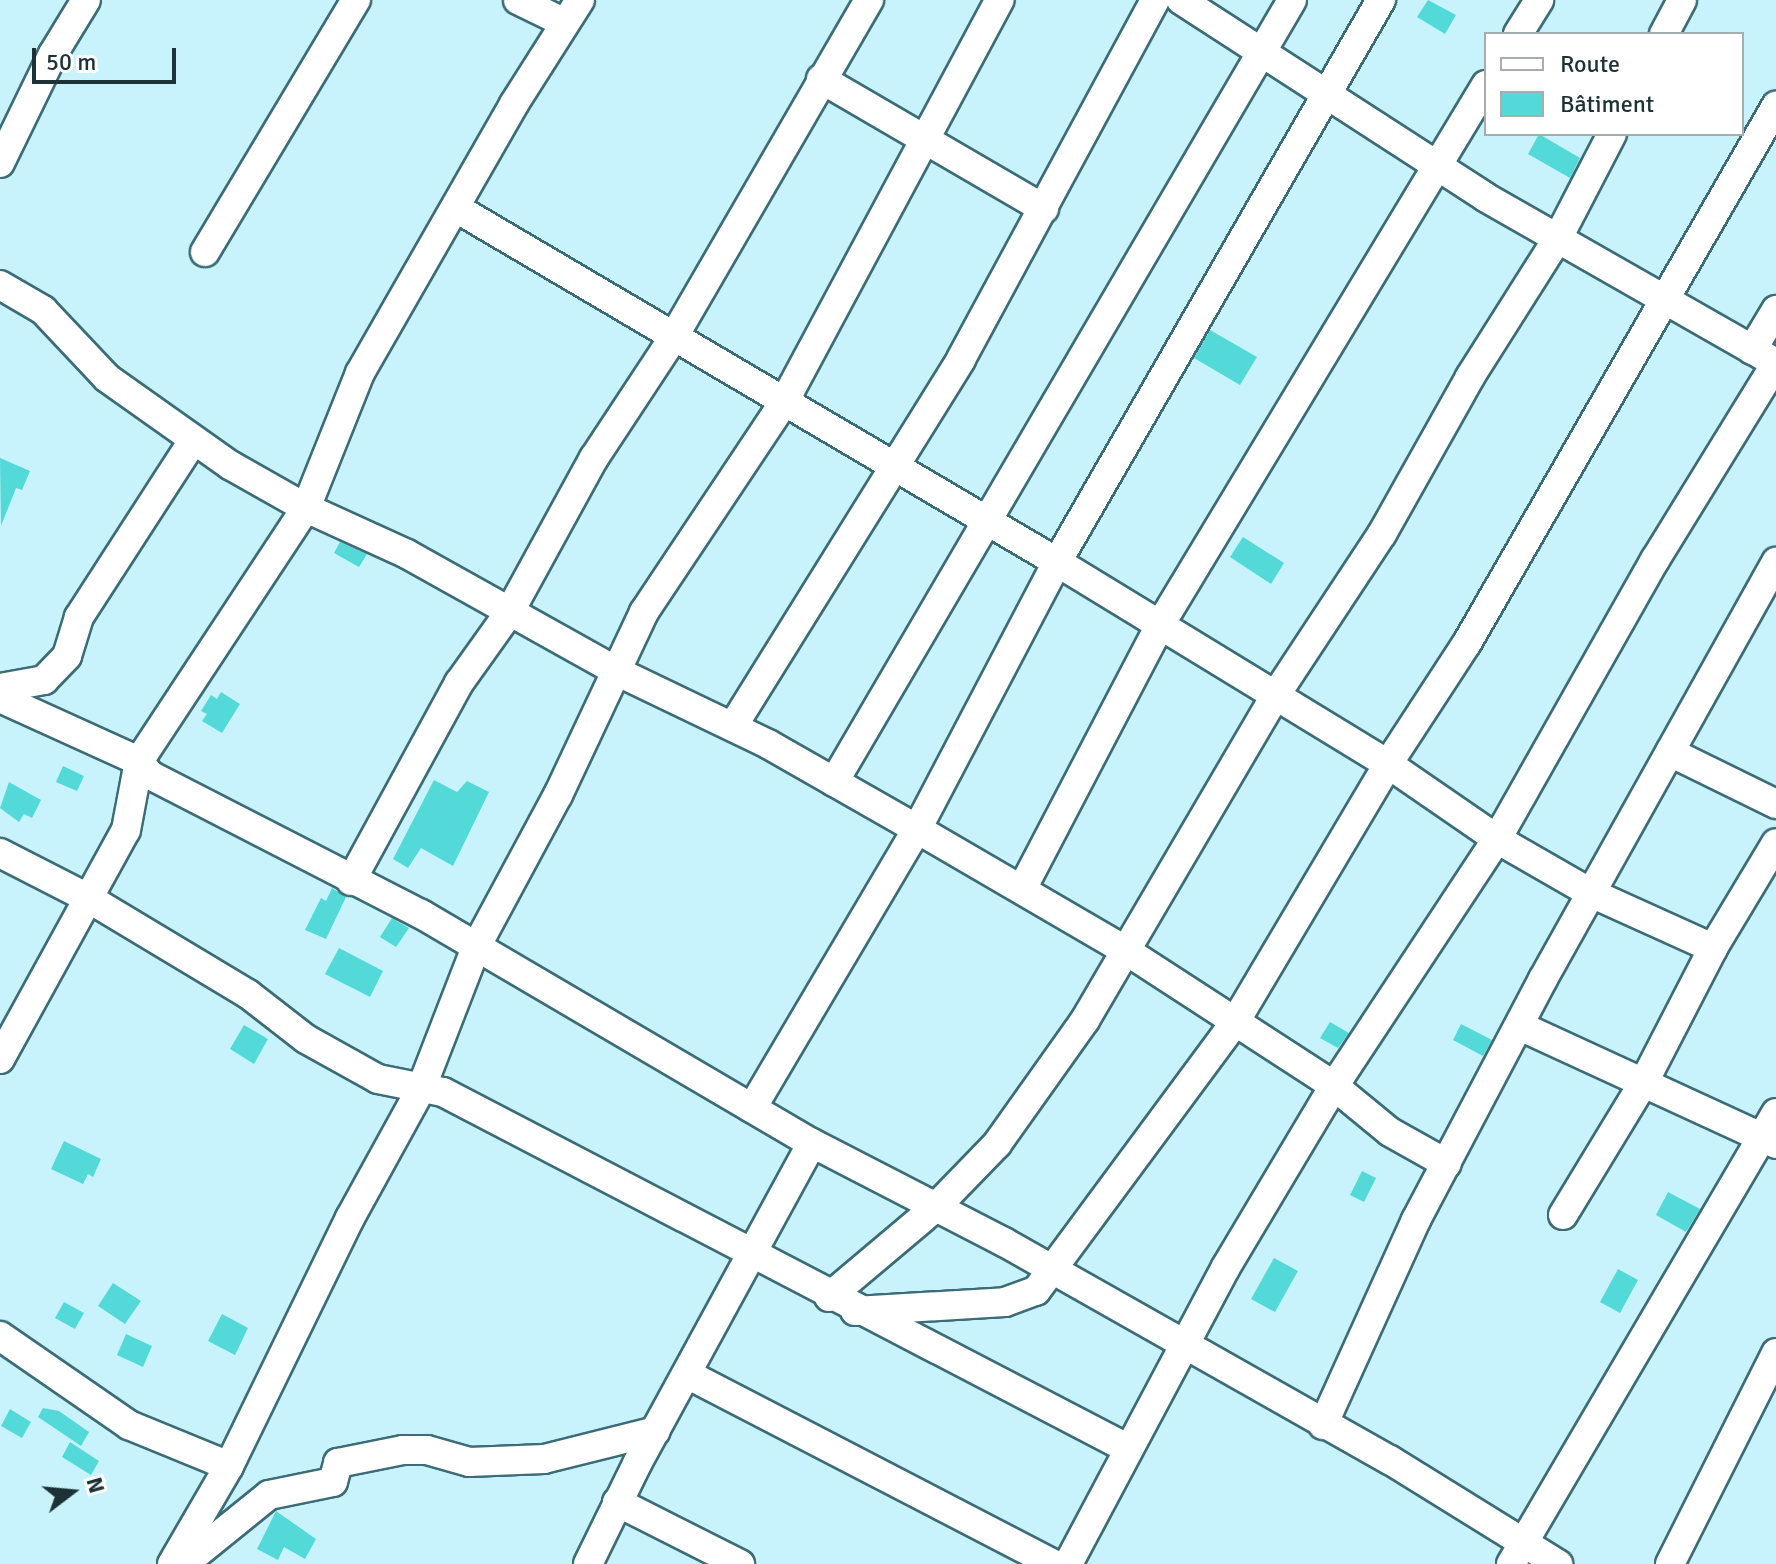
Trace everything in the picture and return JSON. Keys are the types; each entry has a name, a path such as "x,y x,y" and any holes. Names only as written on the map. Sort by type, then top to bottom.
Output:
{"street":[{"path":"0,163 53,54 86,0"},
{"path":"205,252 356,0"},
{"path":"0,1059 126,830 139,761 306,508 360,373 572,12 518,0"},
{"path":"351,881 459,683 509,613 594,458 673,338 869,0"},
{"path":"173,1564 229,1466 350,1218 421,1089 476,947 618,672 657,589 784,402 1000,0"},
{"path":"733,726 893,467 1044,209 1155,0"},
{"path":"1181,0 1260,48 1323,93 1558,238 1768,359"},
{"path":"834,782 1260,48 1292,0"},
{"path":"752,1108 917,829 1057,562 1323,93 1381,0"},
{"path":"1519,32 1539,0"},
{"path":"1665,32 1682,0"},
{"path":"821,79 928,138 1044,209"},
{"path":"1022,889 1160,625 1484,88"},
{"path":"855,1311 1005,1302 1036,1291 1235,1022 1388,764 1467,643 1776,106"},
{"path":"829,1297 936,1207 1014,1123 1128,952 1275,696 1382,534 1470,377 1558,238 1611,136"},
{"path":"456,208 1057,562 1388,764 1497,839 1591,893 1713,948"},
{"path":"0,285 43,310 107,378 193,441 306,508 407,554 618,672 733,726 1022,889 1128,952 1334,1086 1390,1132 1447,1164"},
{"path":"1068,1564 1180,1345 1334,1086 1497,839 1655,560 1768,359 1776,310"},
{"path":"0,688 44,680 67,656 79,617 193,441"},
{"path":"1323,1425 1447,1164 1591,893 1776,562"},
{"path":"0,698 139,761 150,775 476,947 812,1143 1052,1270 1323,1425 1517,1552 1558,1564"},
{"path":"1670,752 1776,804"},
{"path":"1563,1215 1645,1080 1713,948 1776,843"},
{"path":"0,853 88,898 248,994 317,1045 378,1079 456,1098 755,1253 855,1311 1127,1448"},
{"path":"1517,1552 1771,1131 1522,1027"},
{"path":"588,1564 617,1502 755,1253 812,1143"},
{"path":"0,1336 129,1425 229,1466"},
{"path":"1670,1564 1776,1353"},
{"path":"687,1374 1053,1564"},
{"path":"173,1564 179,1557 196,1554 269,1495 333,1482 338,1463 403,1450 427,1450 469,1462 544,1459 656,1431"},
{"path":"617,1502 740,1564"}],"building":[{"path":"1428,0 1456,15 1445,34 1417,17"},
{"path":"1538,136 1542,136 1580,158 1570,178 1528,154"},
{"path":"1210,330 1257,357 1240,385 1194,358"},
{"path":"0,458 30,471 22,490 16,488 1,526"},
{"path":"1243,537 1284,563 1271,584 1230,557"},
{"path":"340,542 367,554 359,567 334,553"},
{"path":"221,692 240,704 222,733 202,721 207,714 201,711 211,695 217,699"},
{"path":"63,766 84,776 77,791 56,782"},
{"path":"434,780 457,792 467,781 489,792 453,866 421,848 408,868 393,859"},
{"path":"9,782 41,800 32,818 24,814 19,822 0,808"},
{"path":"332,888 346,897 326,939 305,930 321,898 326,901"},
{"path":"392,918 409,928 396,947 380,937"},
{"path":"339,948 383,971 370,997 325,974"},
{"path":"1330,1022 1349,1033 1338,1048 1320,1038"},
{"path":"1461,1024 1492,1040 1483,1056 1453,1040"},
{"path":"244,1025 268,1039 254,1064 230,1049"},
{"path":"64,1141 101,1159 93,1177 88,1174 83,1184 51,1169"},
{"path":"1362,1171 1376,1178 1364,1202 1350,1195"},
{"path":"1668,1192 1700,1209 1686,1232 1656,1215"},
{"path":"1274,1258 1298,1271 1275,1312 1251,1299"},
{"path":"1618,1269 1638,1280 1620,1313 1600,1302"},
{"path":"113,1283 141,1301 125,1324 98,1306"},
{"path":"64,1302 84,1313 75,1329 55,1318"},
{"path":"222,1314 248,1328 235,1355 208,1341"},
{"path":"126,1334 152,1346 143,1367 117,1355"},
{"path":"43,1408 59,1411 89,1432 81,1446 38,1417"},
{"path":"10,1409 31,1422 22,1438 1,1426"},
{"path":"70,1442 99,1461 91,1475 62,1457"},
{"path":"276,1511 316,1539 305,1559 284,1547 278,1560 257,1549"}]}
